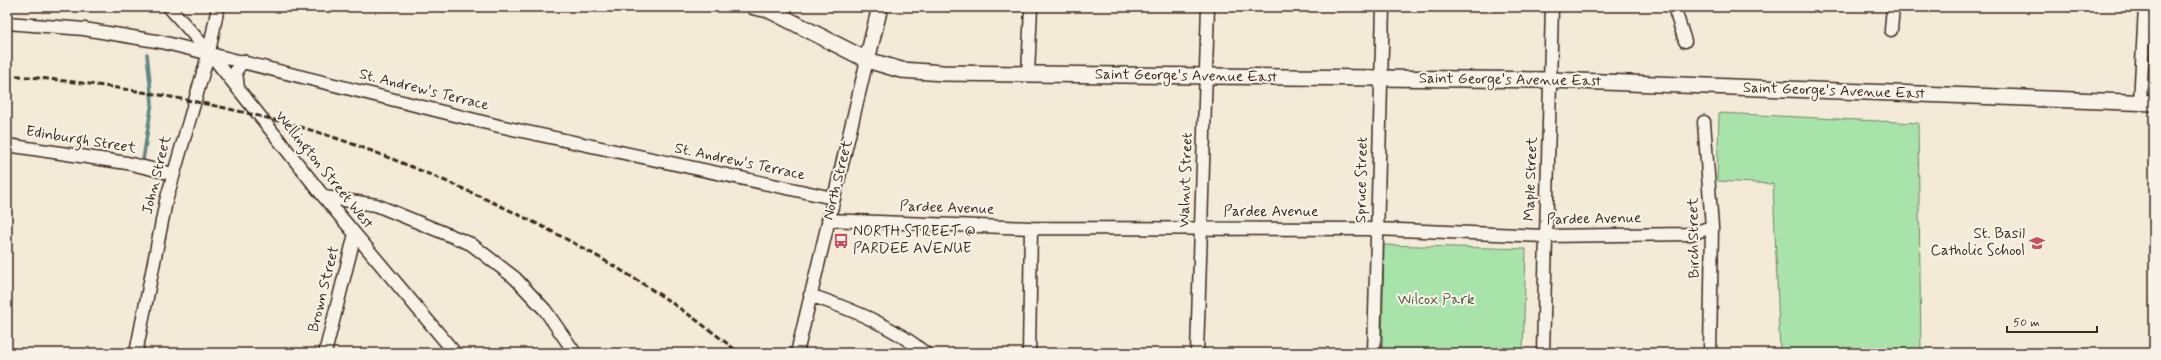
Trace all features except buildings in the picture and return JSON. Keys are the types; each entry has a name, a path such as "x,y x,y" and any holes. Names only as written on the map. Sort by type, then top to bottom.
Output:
{"main road":[{"name":"Saint George's Avenue East","path":"754,7 769,10 867,60 901,70 943,74 1551,80 2147,103"},
{"name":"North Street","path":"867,60 880,7"}],"street":[{"name":"Wellington Street West","path":"169,7 209,52 324,197 455,353"},
{"name":"John Street","path":"136,353 173,174 209,52 218,7"},
{"path":"1028,74 1031,7"},
{"name":"Walnut Street","path":"1197,353 1204,77 1208,7"},
{"name":"Spruce Street","path":"1374,353 1376,229 1383,7"},
{"name":"Maple Street","path":"1543,353 1552,7"},
{"path":"1674,7 1685,41"},
{"path":"1891,30 1893,7"},
{"path":"2145,7 2147,103"},
{"name":"St. Andrew's Terrace","path":"7,23 84,29 162,42 209,52 499,126 833,198"},
{"name":"North Street","path":"797,353 867,60"},
{"path":"238,89 236,71 243,61"},
{"name":"Birch Street","path":"1704,122 1712,227 1710,353"},
{"name":"Edinburgh Street","path":"7,145 126,163 173,174"},
{"path":"324,197 376,205 471,244 515,278 545,310 575,353"},
{"name":"Pardee Avenue","path":"828,220 1031,228 1376,229 1545,236 1690,234 1712,227"},
{"path":"1029,353 1031,228"},
{"name":"Brown Street","path":"325,353 355,234"},
{"path":"810,295 857,311 915,345 925,353"}],"green space":[{"path":"1719,113 1918,123 1921,353 1780,353 1773,184 1717,181"},
{"name":"Wilcox Park","path":"1384,245 1526,249 1523,353 1382,353"}],"waterway":[{"path":"143,160 152,102 147,54"}],"railway":[{"path":"7,75 77,82 146,92 248,113 323,134 364,148 482,197 597,256 670,302 739,353"}],"place":[{"name":"NORTH STREET @ PARDEE AVENUE","path":"841,241"},
{"name":"St. Basil Catholic School","path":"2037,243"}]}
